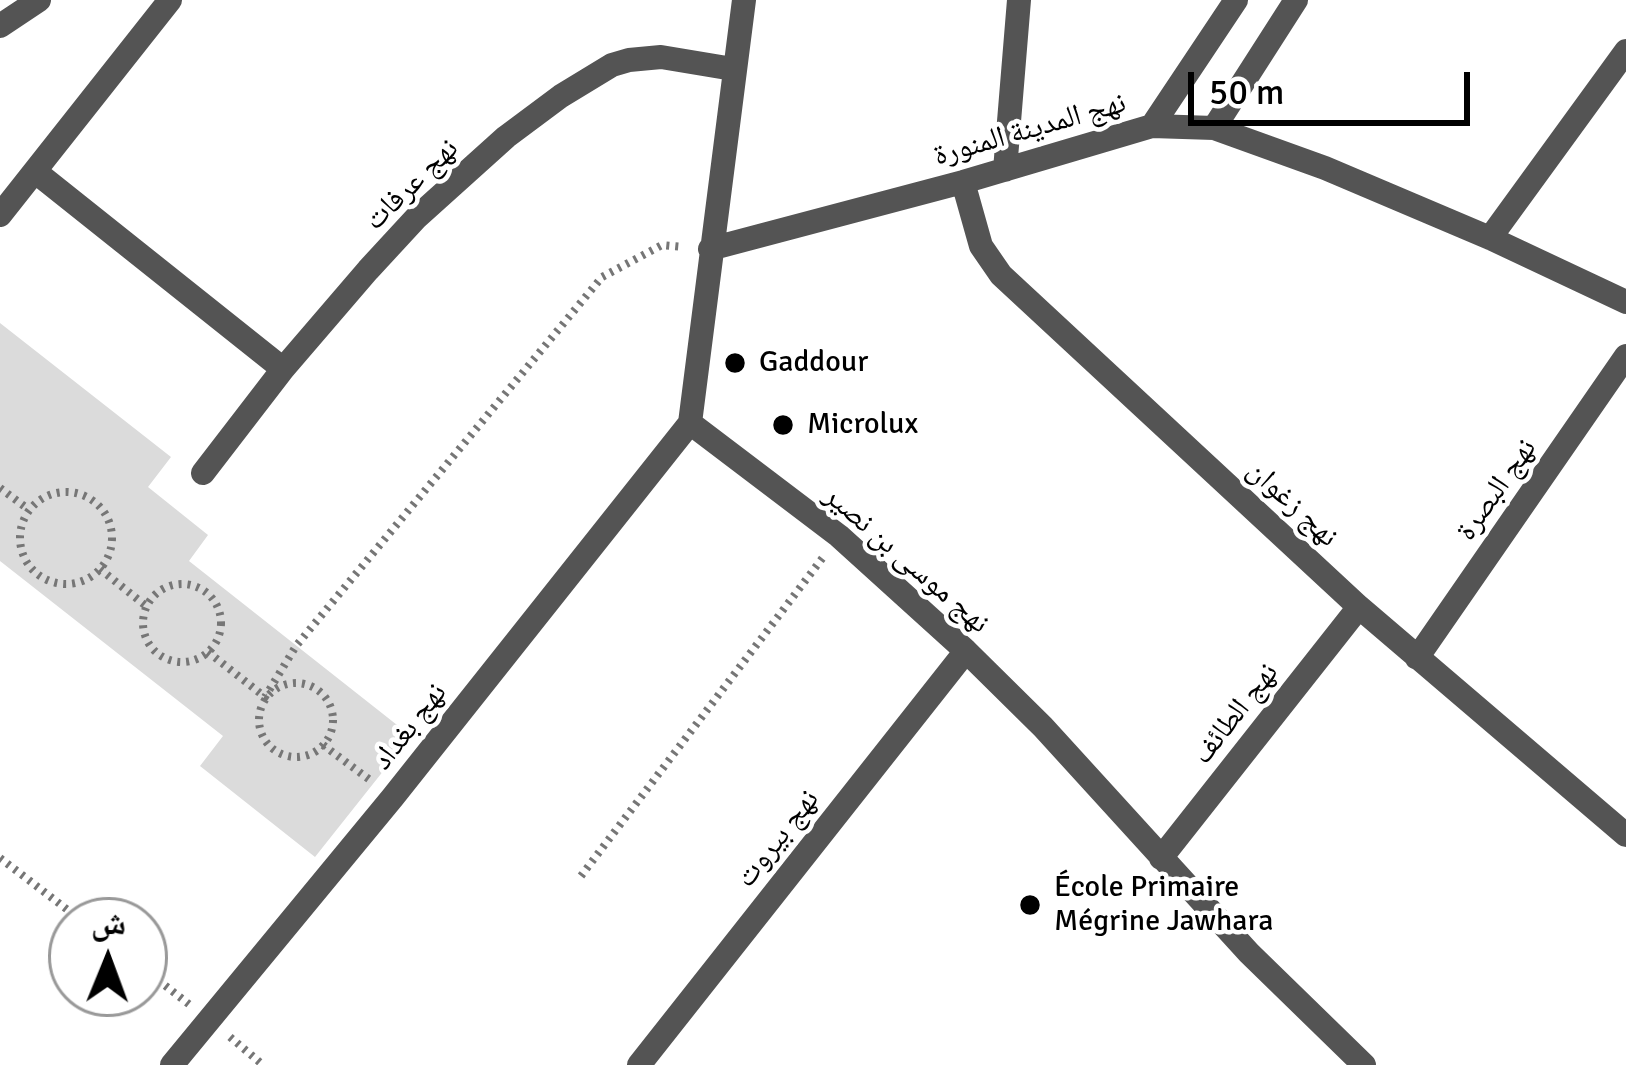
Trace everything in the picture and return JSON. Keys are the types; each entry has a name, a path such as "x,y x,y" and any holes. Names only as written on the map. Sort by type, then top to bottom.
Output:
{"street":[{"path":"0,26 39,0"},
{"path":"0,215 170,0"},
{"path":"690,423 744,0"},
{"path":"1005,170 1019,0"},
{"path":"1152,126 1236,0"},
{"path":"1214,128 1296,0"},
{"path":"1490,238 1626,51"},
{"name":"نهج عرفات","path":"203,473 283,369 416,218 506,137 612,65 645,57 733,69"},
{"name":"نهج المدينة المنورة","path":"710,249 1152,126 1214,128 1325,168 1626,302"},
{"path":"37,173 283,369"},
{"name":"نهج زغوان","path":"963,182 981,246 1001,275 1359,607 1626,835"},
{"name":"نهج البصرة","path":"1417,658 1626,356"},
{"name":"نهج موسى بن نصير","path":"690,423 839,536 966,651 1043,727 1249,953 1364,1065"},
{"name":"نهج بغداد","path":"172,1065 393,797 690,423"},
{"name":"نهج الطائف","path":"1160,858 1359,607"},
{"name":"نهج بيروت","path":"639,1065 966,651"}],"path":[{"path":"265,697 294,682 325,696 334,720 323,745 292,757 268,744 258,718 265,697 296,646 602,277 662,245 710,249"},
{"path":"0,488 28,509"},
{"path":"68,492 97,504 106,514 112,539 100,569 67,584 38,574 22,551 20,536 28,509 50,494 68,492"},
{"path":"581,876 839,536"},
{"path":"100,569 146,605"},
{"path":"176,584 190,584 209,595 218,605 221,626 208,652 186,662 163,658 146,640 142,627 152,596 176,584"},
{"path":"208,652 265,697"},
{"path":"323,745 393,797"},
{"path":"0,858 51,897"}],"shaded area":[{"path":"0,323 171,457 148,487 208,535 189,561 411,736 315,857 200,766 223,736 0,561"}],"place":[{"name":"Gaddour","path":"735,363"},
{"name":"Microlux","path":"783,425"},
{"name":"École Primaire Mégrine Jawhara","path":"1030,905"}]}
